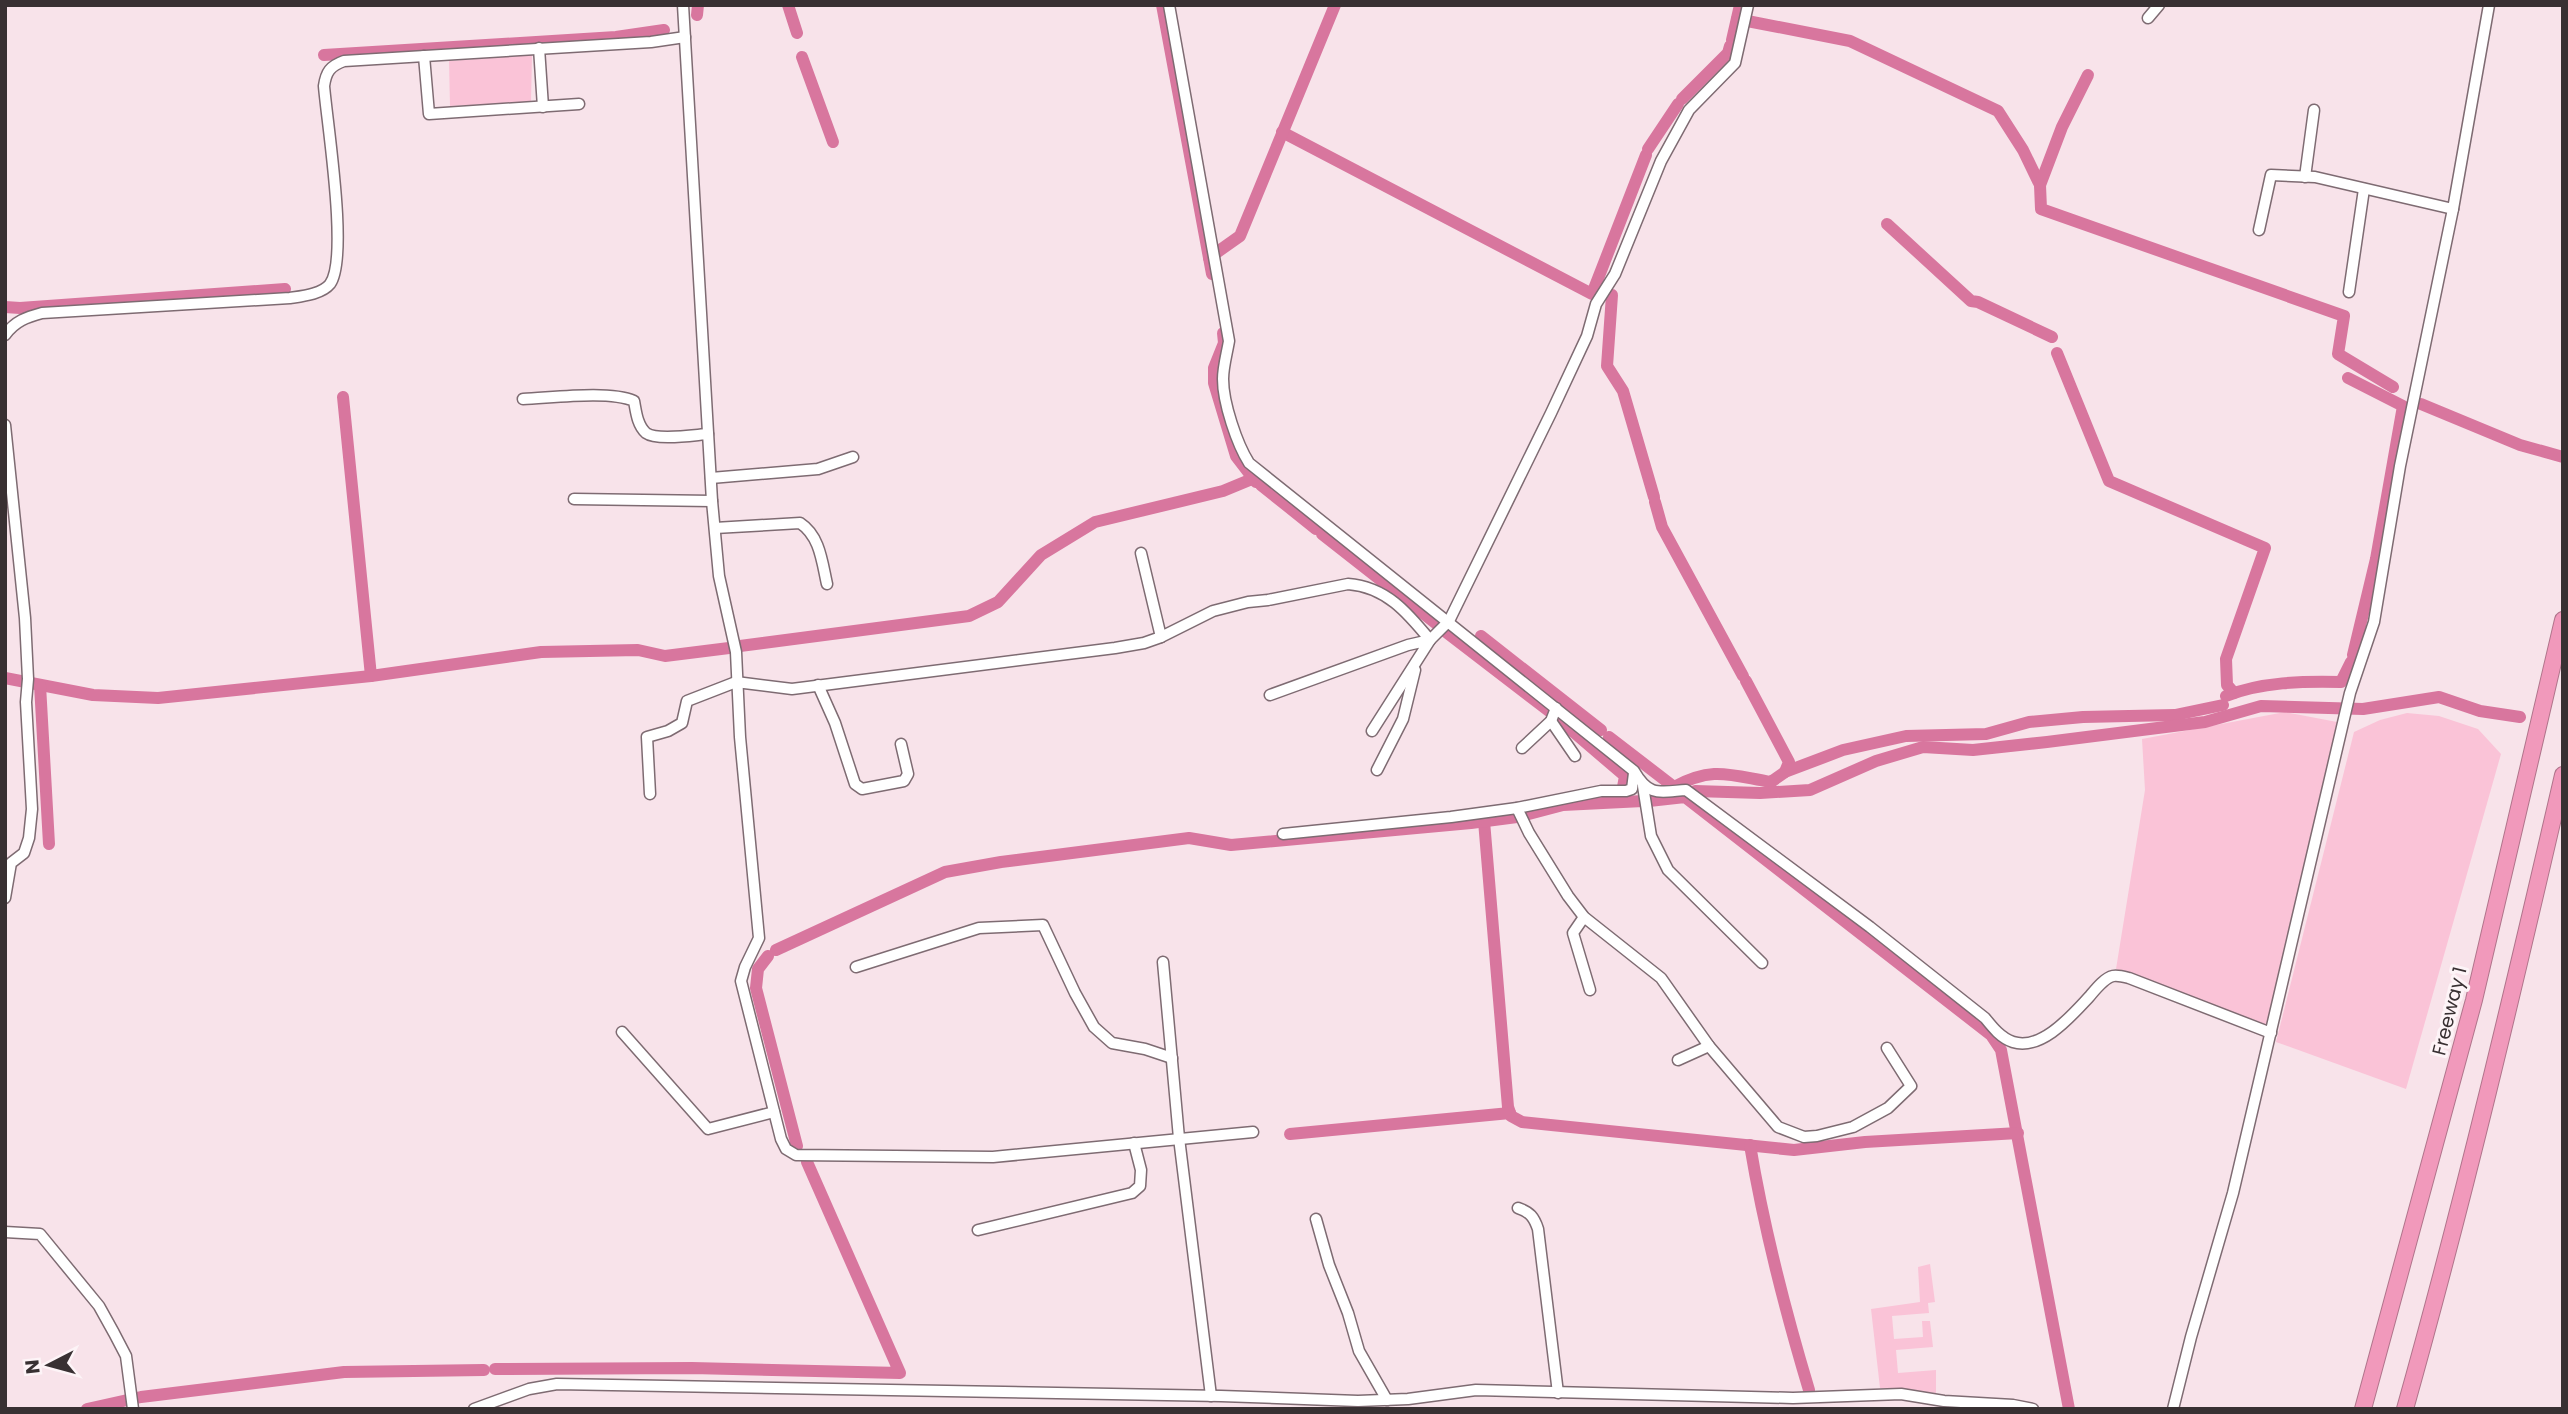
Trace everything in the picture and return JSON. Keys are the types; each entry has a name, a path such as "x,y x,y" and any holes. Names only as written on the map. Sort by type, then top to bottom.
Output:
{"highway":[{"name":"Freeway 1","path":"2363,1409 2474,1000 2563,620"},
{"path":"2405,1409 2441,1281 2563,775"}],"street":[{"path":"683,5 712,501 719,576 736,652 736,682 759,938 741,981 781,1139 786,1149 796,1155 993,1157 1253,1132"},
{"path":"1169,5 1229,341 1223,378 1224,394 1241,451 1263,476 1449,621 1634,771 1643,786 1651,836 1668,870 1762,963"},
{"path":"1372,730 1430,640 1449,621 1587,336 1597,304 1615,274 1661,161 1689,110 1735,63 1748,5"},
{"path":"2148,18 2159,5"},
{"path":"2173,1409 2233,1193 2347,706 2374,622 2405,441 2453,209 2489,5"},
{"path":"7,327 22,318 42,313 290,298 313,294 329,285 336,271 338,243 324,86 325,74 334,64 424,55 651,43 685,37"},
{"path":"539,48 542,107"},
{"path":"424,55 429,114 579,104"},
{"path":"2305,177 2314,110"},
{"path":"2259,230 2271,175 2305,177 2453,209"},
{"path":"2349,292 2364,189"},
{"path":"523,399 603,396 627,398 634,401 638,421 647,433 658,437 708,434"},
{"path":"5,425 25,618 32,809 29,838 24,853 11,863 5,898"},
{"path":"711,478 818,469 853,457"},
{"path":"574,499 712,501"},
{"path":"715,528 800,523 811,530 816,541 827,584"},
{"path":"1141,553 1161,637"},
{"path":"650,794 647,737 668,731 682,723 687,701 736,682 792,689 1115,648 1161,637 1213,611 1348,584 1383,593 1413,619 1430,640"},
{"path":"1270,695 1408,645 1430,640"},
{"path":"1377,770 1403,719 1417,661"},
{"path":"818,685 835,723 855,784 862,789 904,780 908,774 901,744"},
{"path":"1522,748 1551,720 1556,708"},
{"path":"1551,720 1575,756"},
{"path":"1283,834 1517,808 1601,791 1626,792 1632,789 1634,771"},
{"path":"1643,786 1656,792 1686,790 1870,927 1985,1018 2001,1036 2015,1043 2031,1043 2046,1035 2072,1015 2112,976 2129,978 2271,1033"},
{"path":"1517,808 1555,875 1584,916 1661,978 1709,1045 1779,1128 1804,1137 1817,1136 1853,1127 1888,1108 1911,1086 1888,1048"},
{"path":"1584,916 1573,933 1590,990"},
{"path":"856,967 979,928 1044,925 1074,993 1094,1027 1112,1043 1145,1049 1172,1058"},
{"path":"1163,962 1179,1138 1219,1409"},
{"path":"622,1032 708,1129 774,1112"},
{"path":"1678,1060 1709,1045"},
{"path":"978,1230 1132,1193 1140,1186 1141,1170 1134,1143"},
{"path":"1518,1208 1534,1217 1538,1229 1558,1393"},
{"path":"1316,1219 1359,1351 1387,1400"},
{"path":"5,1232 40,1234 99,1306 126,1356 133,1409"},
{"path":"474,1409 529,1389 557,1384 1387,1400 1476,1390 1793,1398 1901,1394 1944,1401 2014,1405 2033,1409"}],"shaded area":[{"path":"532,55 531,102 450,106 449,61"},
{"path":"2285,712 2337,722 2267,1026 2116,969 2145,790 2142,739"},
{"path":"2407,713 2439,716 2478,729 2501,754 2406,1089 2276,1042 2354,732 2380,720"},
{"path":"1930,1264 1935,1302 1928,1303 1929,1313 1892,1316 1894,1339 1923,1337 1922,1321 1930,1321 1933,1347 1896,1350 1898,1373 1936,1370 1936,1393 1880,1388 1871,1309 1920,1302 1918,1267"}],"waterway":[{"path":"697,15 698,5"},
{"path":"788,5 797,33"},
{"path":"1162,5 1212,274"},
{"path":"1209,258 1240,236 1335,5"},
{"path":"1732,40 1740,5"},
{"path":"1737,19 1850,41 1998,111 2023,150 2040,185 2041,209 2344,316 2338,354 2393,387"},
{"path":"324,55 616,37 664,30"},
{"path":"1682,99 1728,53 1730,46"},
{"path":"802,57 833,142"},
{"path":"2040,185 2062,127 2088,75"},
{"path":"1648,149 1678,104"},
{"path":"1282,132 1592,294 1646,155"},
{"path":"1887,224 1971,301 2052,337"},
{"path":"5,307 285,289"},
{"path":"1612,295 1607,366 1623,391 1654,497"},
{"path":"1223,333 1224,343 1214,368 1214,383 1236,456 1256,482"},
{"path":"2057,353 2109,481 2265,548 2226,659 2227,685 2234,693"},
{"path":"2348,378 2403,406 2376,559 2353,655"},
{"path":"343,397 371,676"},
{"path":"2421,404 2520,445 2563,457"},
{"path":"740,646 969,616 998,602 1041,555 1095,522 1223,491 1252,479"},
{"path":"1261,485 1316,529"},
{"path":"1655,502 1662,527 1743,676"},
{"path":"1322,534 1438,625"},
{"path":"1446,632 1549,711"},
{"path":"1481,636 1601,730"},
{"path":"5,678 93,695 158,698 371,676 541,652 638,650 665,656 729,648"},
{"path":"2226,696 2268,685 2341,682 2351,662"},
{"path":"1746,681 1789,762 1785,772"},
{"path":"40,685 49,844"},
{"path":"1695,791 1760,793 1810,790 1876,761 1923,747 1973,750 2047,742 2205,722 2261,706 2363,709 2439,697 2480,711 2520,717"},
{"path":"1609,737 1674,787 1711,774 1771,782 1785,772 1843,750 1906,736 1986,734 2029,722 2083,717 2175,715 2223,705"},
{"path":"1556,717 1625,776 1623,787"},
{"path":"1649,801 1685,797 1991,1035 2001,1050 2069,1409"},
{"path":"1525,815 1563,805 1643,801"},
{"path":"776,950 945,872 1001,862 1189,838 1231,845 1517,817"},
{"path":"1484,821 1508,1107 1511,1116 1522,1122 1794,1150 1865,1142 2018,1133"},
{"path":"768,956 758,969 756,988 797,1146"},
{"path":"1290,1134 1510,1113"},
{"path":"1750,1145 1776,1269 1809,1390"},
{"path":"495,1369 692,1368 900,1373 807,1162"},
{"path":"87,1409 141,1397 344,1372 484,1370"}]}
